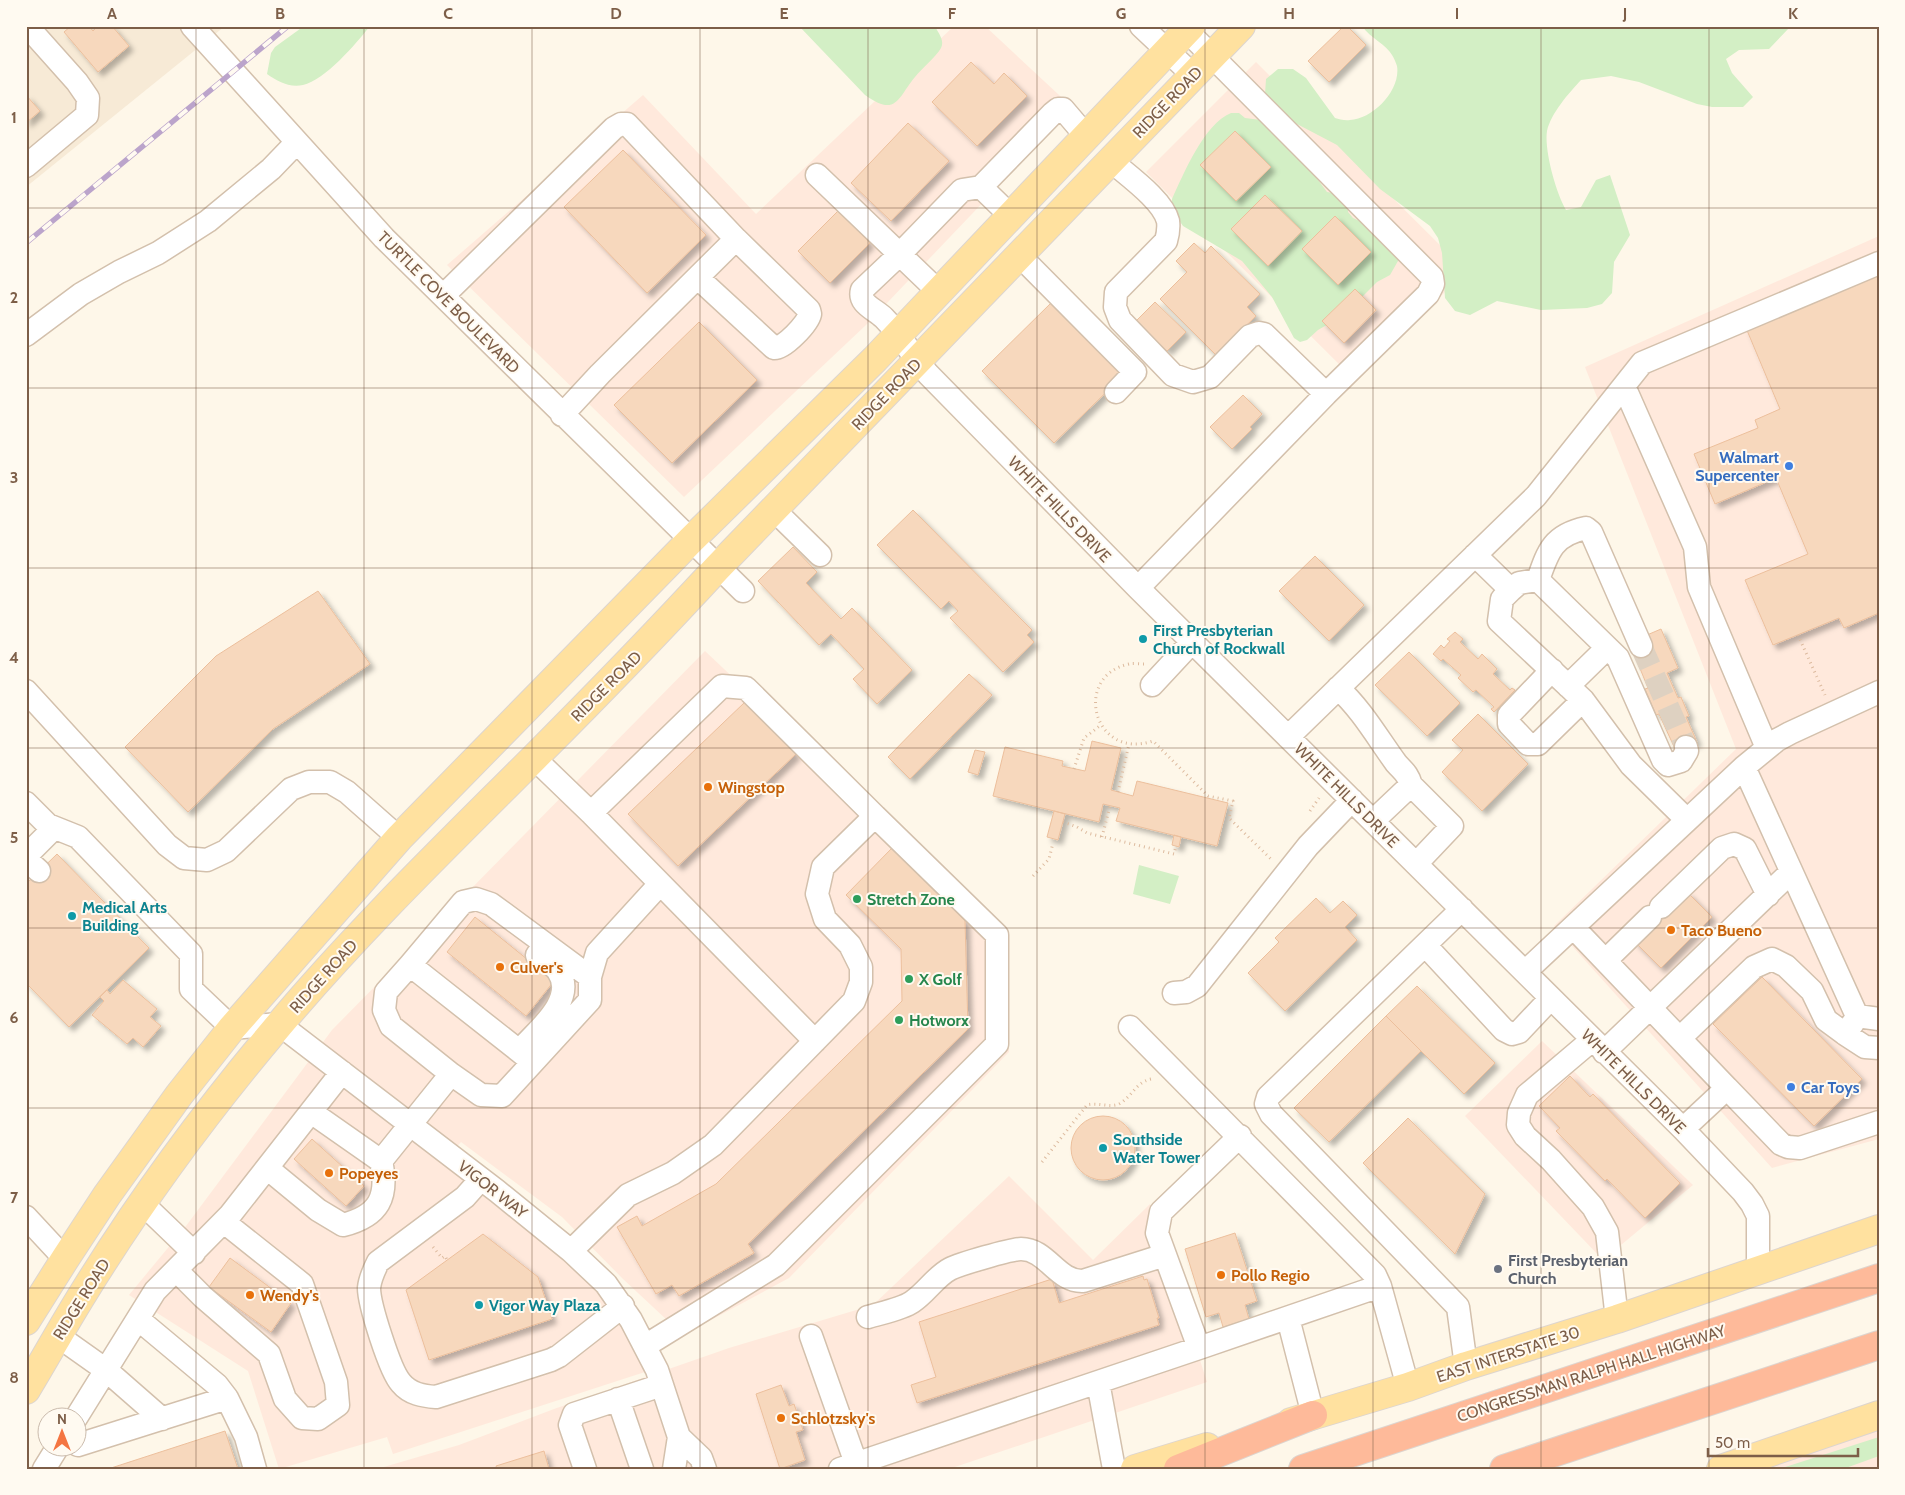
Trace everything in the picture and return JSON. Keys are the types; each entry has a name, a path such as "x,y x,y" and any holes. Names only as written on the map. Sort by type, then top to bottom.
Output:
{"highway":[{"name":"CONGRESSMAN RALPH HALL HIGHWAY","path":"1303,1469 1879,1278"},
{"path":"1504,1469 1879,1345"},
{"path":"1178,1469 1313,1415"}],"main road":[{"name":"RIDGE ROAD","path":"26,1390 84,1292 142,1203 202,1119 279,1024 325,972 432,858 636,656 718,568 1241,26"},
{"name":"RIDGE ROAD","path":"26,1321 107,1195 179,1095 232,1028 399,838 690,540 899,335 1189,28"},
{"name":"EAST INTERSTATE 30","path":"1135,1469 1408,1387 1466,1366 1617,1319 1879,1229"},
{"path":"1722,1469 1879,1415"}],"street":[{"path":"26,166 87,115 88,98 77,82 28,26"},
{"name":"TURTLE COVE BOULEVARD","path":"192,26 384,238 743,591"},
{"path":"1141,26 1193,75"},
{"path":"1138,588 1326,394 1428,294 1433,284 1432,276 1212,55 1189,28"},
{"path":"900,254 962,190 981,187 1058,109 1063,109 1086,136"},
{"path":"443,296 614,128 621,124 627,124 736,240 809,310 808,321 781,348 774,348 698,278"},
{"path":"26,335 82,294 119,272 158,254 208,222 271,169 297,142"},
{"path":"1110,160 1159,204 1164,212 1168,227 1166,241 1116,292 1115,307 1120,320 1173,375 1193,382 1210,377 1250,336 1259,333 1264,334 1326,394"},
{"path":"818,175 939,292"},
{"path":"981,187 1011,216"},
{"path":"562,415 600,374 736,240"},
{"name":"WHITE HILLS DRIVE","path":"900,254 862,290 860,296 862,300 882,316 899,335 917,362 1138,588 1683,1129 1743,1192 1758,1216 1758,1270"},
{"path":"1019,256 1135,372 1116,392"},
{"path":"1288,737 1536,496 1642,363 1879,263"},
{"path":"1624,386 1695,548 1699,587 1767,748"},
{"path":"774,510 820,555"},
{"path":"1538,580 1548,553 1554,544 1574,530 1586,528 1591,532 1641,646"},
{"path":"1475,555 1511,590"},
{"path":"1538,580 1520,583 1502,599 1500,621 1575,693 1632,765 1687,820"},
{"path":"1538,580 1618,658 1663,760 1668,765 1681,761 1687,751 1686,747"},
{"path":"1152,675 1192,642"},
{"path":"1552,670 1509,715 1509,724 1528,744 1538,744 1607,648"},
{"path":"591,813 722,686 746,688 997,936 996,1044 776,1265 645,1346"},
{"path":"1338,688 1354,703 1398,765 1409,775 1411,785 1452,826 1416,864"},
{"path":"26,691 167,845 184,858 207,860 226,851 291,789 310,782 330,782 347,792 399,838"},
{"path":"1525,972 1744,767 1767,748 1790,733 1820,718 1879,692"},
{"path":"534,758 591,813 815,1041"},
{"path":"1744,767 1860,1023 1865,1047 1879,1048"},
{"path":"1373,821 1411,785"},
{"path":"1174,993 1186,992 1197,986 1308,846 1352,800"},
{"path":"26,803 48,825 78,837 191,954 191,988 232,1028 279,1024"},
{"path":"572,1252 628,1195 673,1173 713,1145 854,1001 860,982 861,967 850,946 824,919 817,894 823,867 876,816"},
{"path":"31,862 54,828"},
{"path":"1606,960 1722,848 1734,844 1745,849 1768,895"},
{"path":"1617,1319 1607,1232 1593,1207 1551,1160 1525,1136 1518,1125 1519,1113 1527,1095 1651,1007 1791,872"},
{"path":"526,1056 590,1000 590,977 596,953 660,884"},
{"path":"509,917 514,937 558,971 564,985 563,997 502,1096 481,1095 451,1074 391,1026 384,1010 386,992 463,902 476,900 491,904 509,917 590,977"},
{"path":"1462,909 1268,1097 1266,1104 1271,1114 1458,1307 1466,1366"},
{"path":"1573,927 1781,1144 1800,1148 1879,1122"},
{"path":"1425,945 1504,1030 1512,1034 1519,1032 1551,998"},
{"path":"1680,1038 1754,966 1772,959 1786,966 1812,990 1826,1020 1860,1023"},
{"path":"410,965 526,1056"},
{"name":"VIGOR WAY","path":"279,1024 481,1179 572,1252 606,1284 623,1306 645,1346 662,1385 679,1437 674,1469"},
{"path":"1130,1027 1240,1136 1375,1275 1380,1286 1408,1387"},
{"path":"82,1408 156,1291 224,1222 342,1072"},
{"path":"267,1168 318,1210 343,1225 358,1221 369,1215 376,1206 384,1188 381,1161 451,1074"},
{"path":"1683,1129 1727,1088"},
{"path":"311,1112 381,1161"},
{"path":"1200,1348 1157,1233 1161,1212 1240,1136"},
{"path":"481,1179 465,1197 378,1262 372,1274 370,1297 393,1372 402,1385 412,1392 423,1396 436,1397 551,1360 559,1356 623,1306"},
{"path":"142,1203 194,1253"},
{"path":"26,1217 65,1259"},
{"path":"177,1271 203,1297 269,1354 285,1399 302,1418 318,1419 338,1405 336,1382 302,1284 224,1222"},
{"path":"868,1317 911,1303 950,1269 1016,1249 1031,1250 1041,1255 1068,1278 1076,1281 1084,1281 1165,1256"},
{"path":"811,1336 852,1467 1380,1286"},
{"path":"1288,1318 1313,1415"},
{"path":"138,1319 217,1385 227,1398 246,1437 255,1469"},
{"path":"58,1336 106,1370 162,1419"},
{"path":"1098,1382 1114,1469"},
{"path":"585,1469 570,1425 574,1414 662,1385"},
{"path":"88,1442 227,1398"},
{"path":"618,1399 642,1469"},
{"name":"VIGOR WAY","path":"679,1437 701,1458 705,1469"},
{"path":"44,1469 51,1458"}],"path":[{"path":"1798,635 1827,701 1820,718"},
{"path":"1152,675 1129,664 1113,671 1104,679 1096,697 1096,716 1101,725 1112,736 1128,744 1145,744 1153,741 1208,796 1233,801 1229,818 1272,861 1277,856"},
{"path":"1074,769 1084,738 1101,725"},
{"path":"1118,792 1128,744"},
{"path":"1309,812 1318,798"},
{"path":"1102,837 1110,806"},
{"path":"1063,822 1087,833 1174,854 1176,846"},
{"path":"1033,876 1049,859 1053,843"},
{"path":"1042,1162 1087,1105 1094,1103 1119,1104 1144,1081 1151,1079 1157,1085"},
{"path":"435,1249 442,1258 444,1256 447,1260"}],"shaded area":[{"path":"26,26 225,26 26,187"},
{"path":"954,26 985,26 1073,108 866,325 684,497 447,265 643,95 756,214"},
{"path":"1256,62 1466,271 1356,381 1146,172"},
{"path":"1879,236 1879,1139 1772,1168 1554,926 1736,749 1585,367"},
{"path":"705,651 1007,937 1009,1052 789,1278 683,1335 623,1279 562,1217 461,1142 442,1163 575,1269 598,1291 617,1316 648,1371 393,1454 387,1437 279,1469 248,1371 129,1295 186,1226 332,1030"},
{"path":"1542,1041 1693,1185 1603,1260 1465,1116"},
{"path":"1009,1176 1093,1260 1150,1204 1207,1382 949,1469 377,1469 459,1445 554,1409 729,1348 873,1305"},
{"path":"1879,1430 1879,1469 1764,1469"}],"green space":[{"path":"304,26 370,26 330,69 312,82 293,86 267,74 271,53 275,47"},
{"path":"799,26 935,26 942,39 942,45 900,98 890,105 884,105 865,95"},
{"path":"1362,26 1790,27 1769,49 1739,50 1726,59 1732,73 1753,97 1743,107 1712,107 1697,104 1639,82 1611,76 1581,80 1552,117 1547,131 1547,149 1555,183 1566,210 1581,207 1596,180 1610,175 1630,235 1614,262 1612,293 1602,304 1587,308 1541,310 1497,301 1470,315 1455,311 1445,298 1442,253 1438,238 1430,226 1380,189 1337,145 1297,124 1273,107 1265,94 1266,79 1278,69 1293,69 1306,78 1335,118 1346,120 1368,115 1384,102 1390,93 1395,84 1397,66 1390,51"},
{"path":"1231,113 1239,113 1245,118 1261,120 1307,165 1327,192 1350,196 1348,212 1353,218 1368,225 1402,254 1390,275 1377,282 1360,299 1346,318 1325,326 1307,340 1300,342 1294,338 1272,297 1242,261 1183,226 1174,213 1172,199 1196,150 1212,127"},
{"path":"1139,865 1179,876 1170,904 1133,894"},
{"path":"1879,1437 1879,1456 1843,1469 1779,1469"}],"building":[{"path":"71,26 89,26 93,31 98,26 112,26 129,46 98,72 64,32"},
{"path":"1344,26 1347,26 1366,45 1329,82 1308,61"},
{"path":"971,62 994,84 1004,73 1027,96 977,146 932,102"},
{"path":"26,95 40,111 26,123"},
{"path":"908,123 949,161 891,221 851,183"},
{"path":"1235,131 1271,167 1236,201 1200,165"},
{"path":"623,150 706,235 647,293 564,207"},
{"path":"1265,195 1302,231 1268,266 1231,229"},
{"path":"838,211 870,243 830,283 798,251"},
{"path":"1335,216 1371,252 1338,285 1302,249"},
{"path":"1194,243 1205,253 1211,246 1260,294 1247,307 1256,316 1216,355 1160,299 1187,272 1176,261"},
{"name":"Walmart Supercenter","path":"1879,272 1879,613 1844,628 1839,618 1773,645 1745,580 1808,554 1776,478 1715,504 1694,454 1758,428 1755,420 1780,409 1746,328"},
{"path":"1355,289 1376,310 1344,343 1322,321"},
{"path":"1053,301 1125,374 1054,443 982,371"},
{"path":"1155,302 1186,332 1167,351 1136,321"},
{"path":"699,322 757,380 672,463 614,405"},
{"path":"1243,395 1262,414 1250,427 1252,429 1232,449 1210,427"},
{"path":"913,510 1032,630 1027,635 1034,642 1003,672 950,618 958,611 949,601 941,609 877,545"},
{"path":"793,547 817,572 806,583 841,619 852,608 912,670 877,704 853,679 864,669 831,634 819,645 758,581"},
{"path":"1315,556 1364,605 1329,641 1279,591"},
{"path":"318,591 370,664 273,729 188,812 125,747 216,656"},
{"path":"1661,629 1678,668 1667,673 1678,698 1681,697 1689,716 1686,717 1697,742 1676,751 1659,714 1656,715 1645,689 1648,688 1632,649 1647,635"},
{"path":"1455,632 1463,639 1460,642 1478,659 1482,654 1497,669 1493,674 1510,690 1512,688 1515,690 1494,712 1491,709 1494,707 1476,690 1473,692 1458,678 1461,675 1443,659 1441,661 1433,654 1441,645 1444,648 1450,641 1447,639"},
{"path":"1409,652 1460,703 1427,736 1375,685"},
{"path":"969,674 992,695 910,779 888,757"},
{"path":"745,702 796,754 678,866 628,814"},
{"path":"1478,714 1528,764 1482,811 1442,772 1463,750 1452,740"},
{"path":"1092,741 1121,748 1111,790 1133,796 1137,781 1228,803 1217,846 1116,821 1120,808 1103,804 1099,822 993,796 1005,747 1063,761 1062,766 1085,771"},
{"path":"975,750 985,752 978,775 968,772"},
{"path":"1054,811 1065,814 1058,840 1047,837"},
{"path":"1174,835 1181,837 1179,847 1172,845"},
{"path":"892,848 965,921 968,1029 748,1244 754,1253 679,1296 672,1285 656,1294 617,1227 637,1216 642,1226 716,1184 902,1001 901,949 846,895"},
{"name":"Medical Arts Building","path":"57,854 149,948 69,1027 26,983 26,884"},
{"name":"Taco Bueno","path":"1687,892 1712,917 1661,968 1633,940"},
{"path":"1316,898 1330,913 1343,901 1357,915 1345,927 1357,940 1285,1011 1248,973 1279,942 1275,938"},
{"name":"Culver's","path":"475,917 554,981 526,1016 447,952"},
{"path":"1762,977 1862,1079 1814,1126 1713,1024"},
{"path":"123,980 157,1009 150,1017 161,1026 143,1047 133,1038 127,1044 92,1015 104,1001 100,997 107,990 110,994"},
{"path":"1417,986 1495,1063 1464,1094 1386,1016"},
{"path":"1386,1016 1421,1051 1329,1142 1294,1108"},
{"path":"1570,1076 1590,1097 1593,1094 1680,1183 1645,1218 1607,1179 1605,1181 1556,1131 1560,1128 1539,1106"},
{"name":"Southside Water Tower","path":"1103,1116 1121,1122 1129,1130 1135,1148 1129,1166 1121,1174 1103,1180 1085,1174 1077,1166 1071,1148 1077,1130 1085,1122"},
{"path":"1408,1118 1485,1194 1455,1254 1363,1163"},
{"name":"Popeyes","path":"312,1139 364,1186 346,1206 294,1159"},
{"name":"Pollo Regio","path":"1235,1233 1257,1301 1245,1305 1249,1319 1223,1327 1219,1313 1206,1317 1185,1249"},
{"name":"Vigor Way Plaza","path":"483,1234 538,1277 552,1319 429,1360 406,1290"},
{"name":"Wendy's","path":"230,1258 291,1303 271,1332 209,1287"},
{"path":"1143,1276 1144,1280 1147,1279 1159,1318 1157,1318 1159,1325 917,1403 911,1385 936,1377 919,1322 1052,1279 1059,1303"},
{"name":"Schlotzsky's","path":"781,1385 789,1406 794,1404 803,1430 796,1432 805,1460 780,1469 756,1394"},
{"path":"225,1431 238,1469 108,1469"},
{"path":"544,1451 549,1469 497,1469 496,1466"}],"tunnel":[{"path":"1641,646 1686,747"}],"railway":[{"path":"26,243 288,26"}],"place":[{"name":"Walmart Supercenter","path":"1789,466"},
{"name":"First Presbyterian Church of Rockwall","path":"1143,639"},
{"name":"Wingstop","path":"708,787"},
{"name":"Stretch Zone","path":"857,899"},
{"name":"Medical Arts Building","path":"72,916"},
{"name":"Taco Bueno","path":"1671,930"},
{"name":"Culver's","path":"500,967"},
{"name":"X Golf","path":"909,979"},
{"name":"Hotworx","path":"899,1020"},
{"name":"Car Toys","path":"1791,1087"},
{"name":"Southside Water Tower","path":"1103,1148"},
{"name":"Popeyes","path":"329,1173"},
{"name":"First Presbyterian Church","path":"1498,1269"},
{"name":"Pollo Regio","path":"1221,1275"},
{"name":"Wendy's","path":"250,1295"},
{"name":"Vigor Way Plaza","path":"479,1305"},
{"name":"Schlotzsky's","path":"781,1418"}]}
